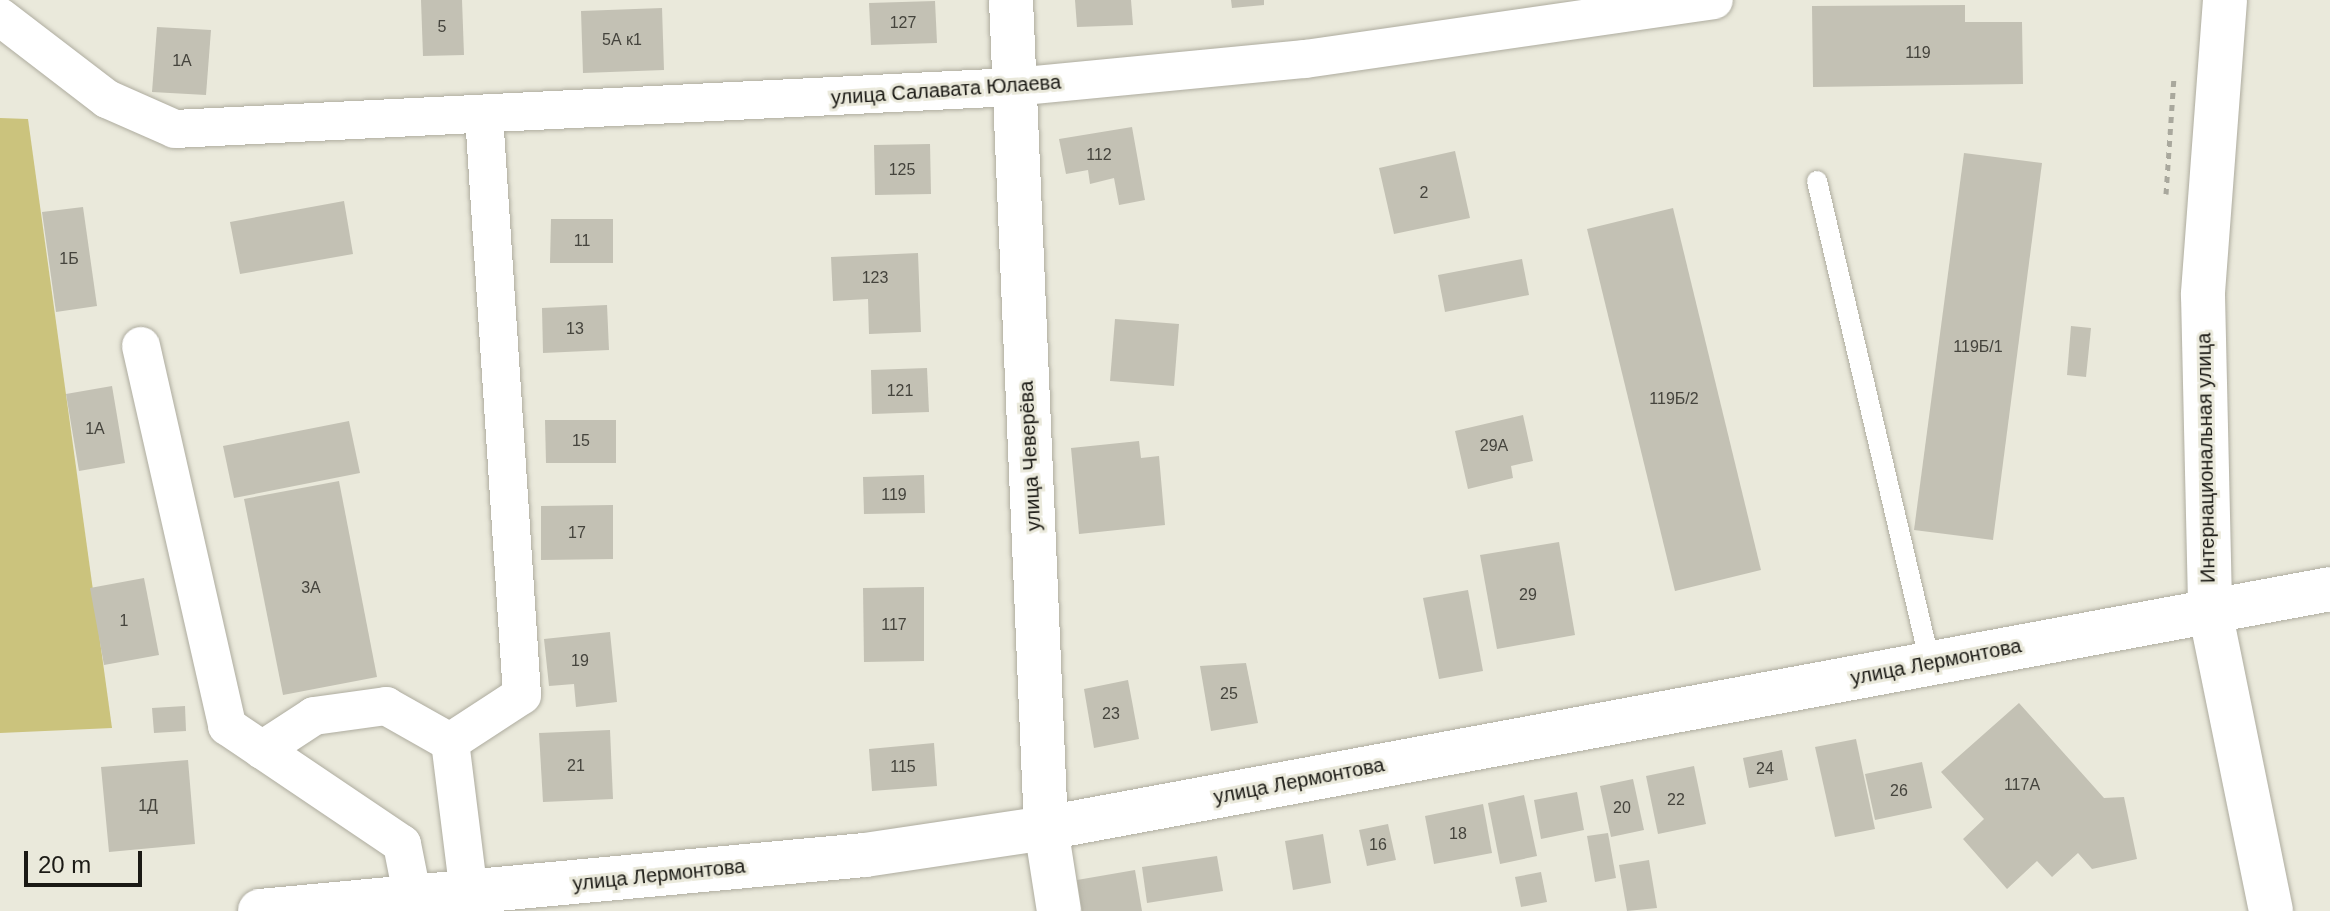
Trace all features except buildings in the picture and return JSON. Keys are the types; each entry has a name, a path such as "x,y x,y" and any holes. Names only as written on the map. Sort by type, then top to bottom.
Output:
{"street":[{"name":"улица Чеверёва","path":"1011,0 1046,828 1059,911"},
{"name":"улица Салавата Юлаева","path":"0,17 107,99 175,129 484,116 1013,87 1305,59 1714,0"},
{"name":"Интернациональная улица","path":"2225,0 2203,295 2210,611 2271,911"},
{"path":"450,742 522,695 484,116"},
{"path":"141,346 227,726 402,844 413,899"},
{"name":"улица Лермонтова","path":"287,910 865,855 1046,828 2330,589"},
{"path":"262,750 314,716 386,706 450,742"},
{"path":"450,742 469,894"}],"lane":[{"path":"1817,181 1930,664"}],"shaded area":[{"path":"0,118 28,119 112,728 0,733"}]}
